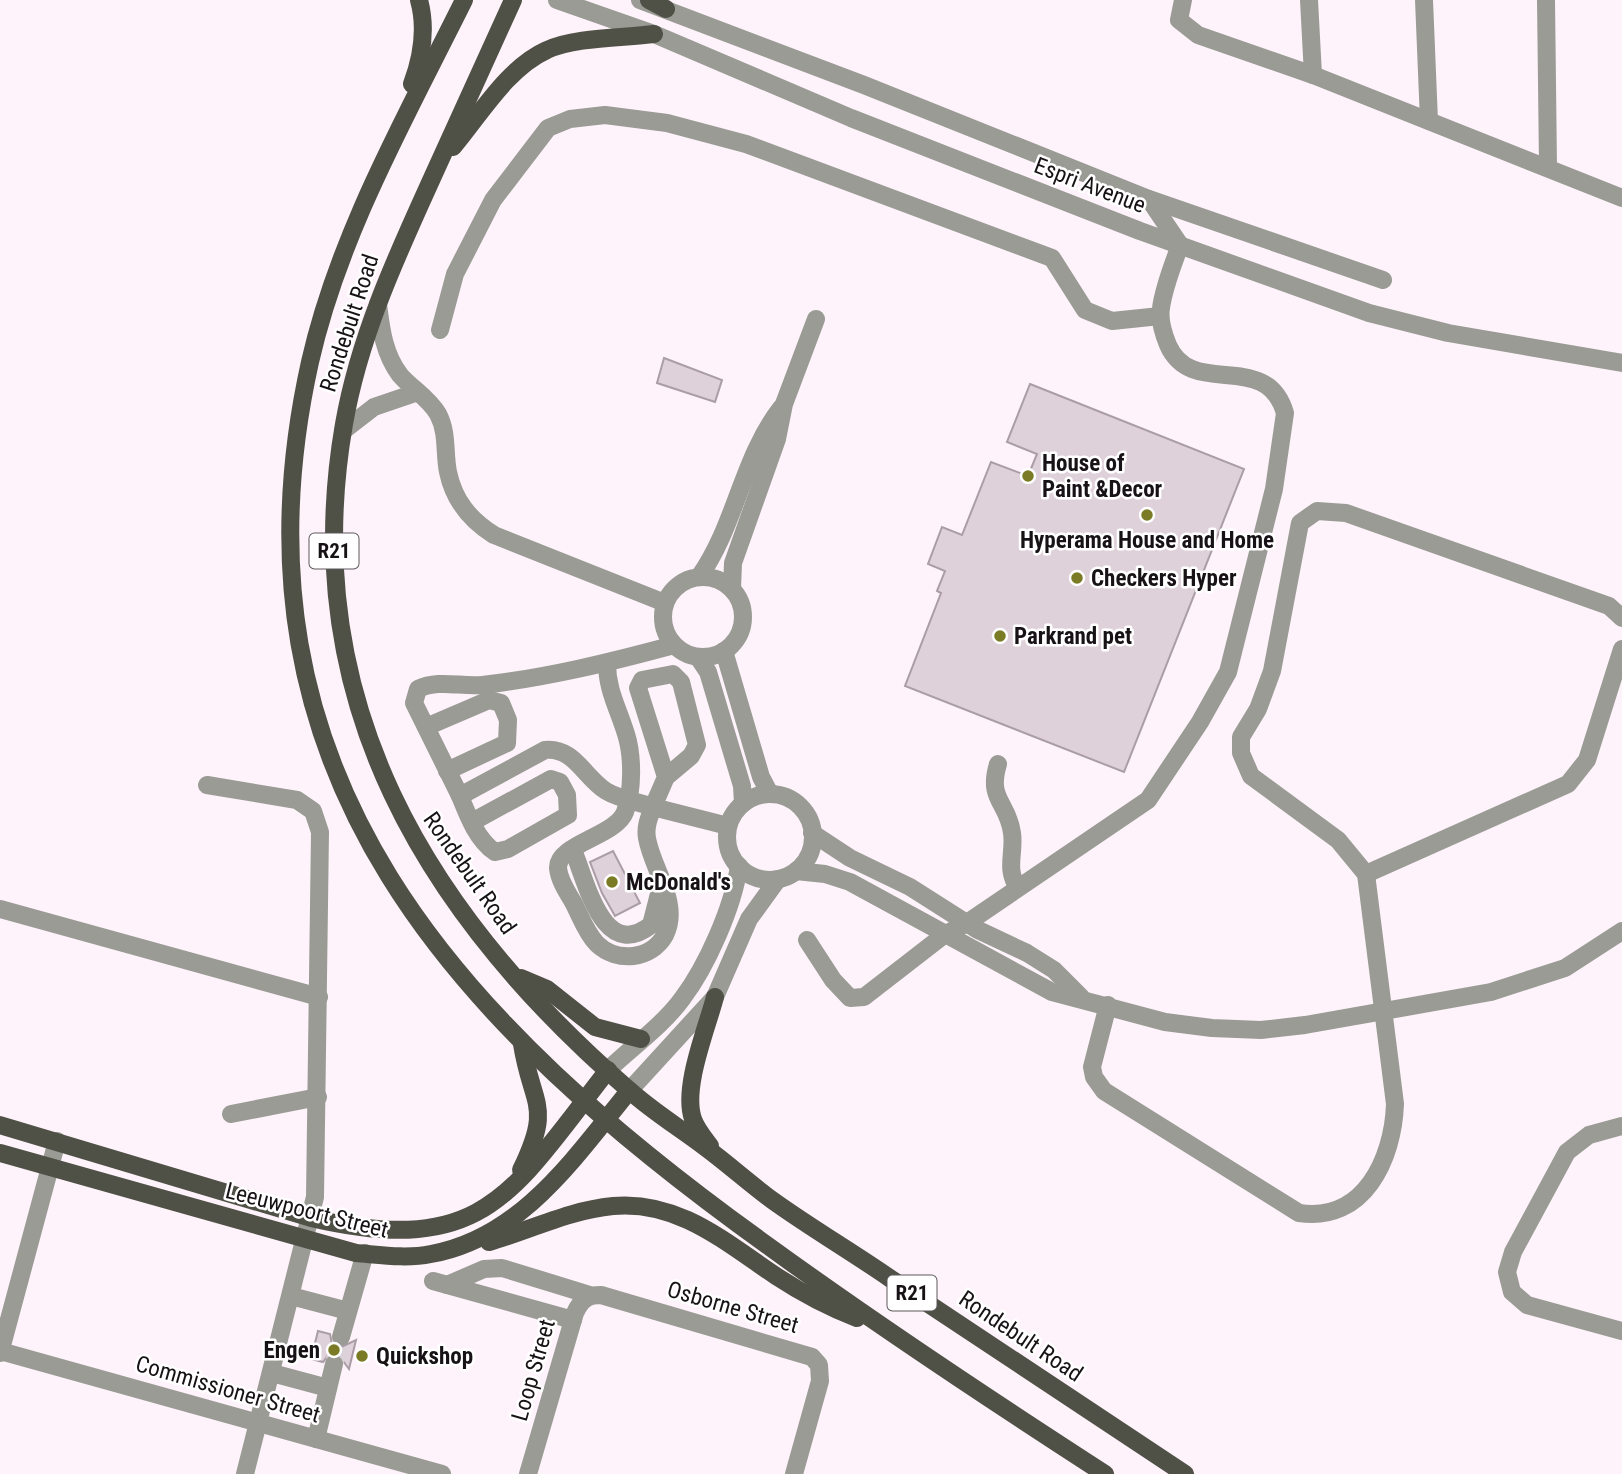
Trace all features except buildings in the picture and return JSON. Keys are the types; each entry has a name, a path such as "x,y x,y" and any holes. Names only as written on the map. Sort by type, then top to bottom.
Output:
{"main road":[{"path":"390,151 422,51 422,15 419,0"},
{"name":"Rondebult Road","path":"464,0 390,151 331,285 302,406 290,527 303,655 326,751 363,834 402,900 439,950 522,1044 583,1102 727,1217 883,1328 1105,1474"},
{"name":"Rondebult Road","path":"513,0 378,304 358,360 335,479 335,587 342,643 375,758 401,818 432,870 480,935 560,1026 629,1091 772,1199 1185,1474"},
{"path":"649,0 666,9"},
{"path":"438,166 519,68 534,56 565,44 654,34"},
{"path":"514,975 547,989 595,1027 641,1039"},
{"path":"715,997 692,1080 690,1107 693,1120 716,1155"},
{"path":"512,1188 536,1138 539,1124 537,1095 522,1044"},
{"name":"Leeuwpoort Street","path":"0,1125 312,1218 358,1229 421,1230 467,1218 486,1208 512,1188 608,1070"},
{"name":"Leeuwpoort Street","path":"0,1153 305,1239 365,1253 402,1257 431,1254 467,1244 501,1227 537,1199 629,1091"},
{"path":"467,1244 488,1242 563,1217 601,1208 646,1207 677,1214 703,1226 805,1294 883,1328"},
{"path":"1018,1418 1087,1474"}],"street":[{"name":"Espri Avenue","path":"556,0 654,34 851,118 1180,245 1369,313 1448,333 1622,363"},
{"name":"Espri Avenue","path":"640,0 1149,199 1383,280"},
{"path":"1183,0 1179,20 1188,30 1313,75 1548,166 1622,198"},
{"path":"1309,0 1313,75"},
{"path":"1424,0 1429,121"},
{"path":"1546,0 1548,166"},
{"path":"440,330 456,274 493,200 548,128 570,119 605,115 667,123 746,144 1052,258 1085,310 1112,321 1160,316"},
{"path":"807,940 850,998 864,997 944,935 967,923 1148,800 1200,722 1227,672 1274,489 1285,423 1283,404 1264,381 1245,376 1205,374 1184,366 1171,351 1160,316 1180,245 1149,199"},
{"path":"378,304 382,336 390,359 437,413 447,440 452,484 472,521 495,535 665,603"},
{"path":"732,589 733,563 777,439 784,404 816,319"},
{"path":"343,431 374,407 418,392"},
{"path":"699,577 713,557 762,432 784,404"},
{"path":"1108,1005 1092,1067 1094,1077 1104,1091 1299,1213 1331,1214 1358,1200 1392,1140 1395,1104 1366,874 1338,840 1251,776 1241,753 1241,737 1269,686 1295,537 1307,516 1317,511 1346,513 1609,606 1622,618"},
{"path":"698,657 724,652 737,639 744,622 742,604 732,589 717,579 699,577 682,582 665,603 663,621 674,645 698,657 708,672 742,786 743,803 728,826 727,845 739,866 759,878 778,879 796,871 808,857 812,833 809,819 797,804 771,794 761,777 724,652"},
{"path":"472,822 551,779 560,782 569,806 569,815 508,849 495,852 485,846 472,822 414,703 418,688 430,683 480,685 607,663 674,645"},
{"path":"1366,874 1568,784 1587,760 1622,649"},
{"path":"607,663 610,695 627,734 631,756 629,799 624,816 615,826 559,861 562,883 590,934 597,944 610,952 633,957 643,954 664,936 670,911 647,839 646,826 666,777 691,756 697,745 681,682 673,674 642,680 638,688 666,777"},
{"path":"426,727 489,700 500,704 505,712 510,732 507,743 447,771"},
{"path":"460,796 545,750 557,748 566,752 601,787 653,807 728,826"},
{"path":"999,764 993,790 1010,820 1013,836 1010,870 1018,887"},
{"path":"207,785 297,800 313,811 317,818 321,866 316,1180 312,1218 246,1474"},
{"path":"743,803 771,794"},
{"path":"812,833 850,858 910,887 967,923 1054,970 1081,997"},
{"path":"608,1070 682,999 696,977 732,901 739,866"},
{"path":"796,871 825,874 850,882 1052,992 1081,997 1165,1022 1261,1030 1492,992 1539,979 1565,968 1622,931"},
{"path":"629,1091 715,997 749,919 778,879"},
{"path":"0,909 319,997"},
{"path":"230,1114 318,1097"},
{"path":"1622,1126 1589,1135 1567,1152 1513,1252 1507,1272 1512,1292 1527,1305 1622,1331"},
{"path":"0,1352 57,1141"},
{"path":"341,1336 365,1253"},
{"path":"573,1320 440,1283 484,1269 502,1268 596,1295"},
{"name":"Loop Street","path":"528,1474 573,1320 580,1303 596,1295"},
{"name":"Osborne Street","path":"596,1295 813,1357 821,1370 820,1381 794,1474"},
{"path":"291,1296 348,1311"},
{"name":"Commissioner Street","path":"0,1352 442,1474"},
{"path":"316,1439 334,1364"},
{"path":"272,1373 328,1388"}],"tunnel":[{"path":"334,1364 341,1337"}],"place":[{"name":"House of Paint &Decor","path":"1028,476"},
{"name":"Hyperama House and Home","path":"1147,515"},
{"name":"Checkers Hyper","path":"1077,578"},
{"name":"Parkrand pet","path":"1000,636"},
{"name":"McDonald's","path":"612,882"},
{"name":"Engen","path":"334,1350"},
{"name":"Quickshop","path":"362,1356"}]}
